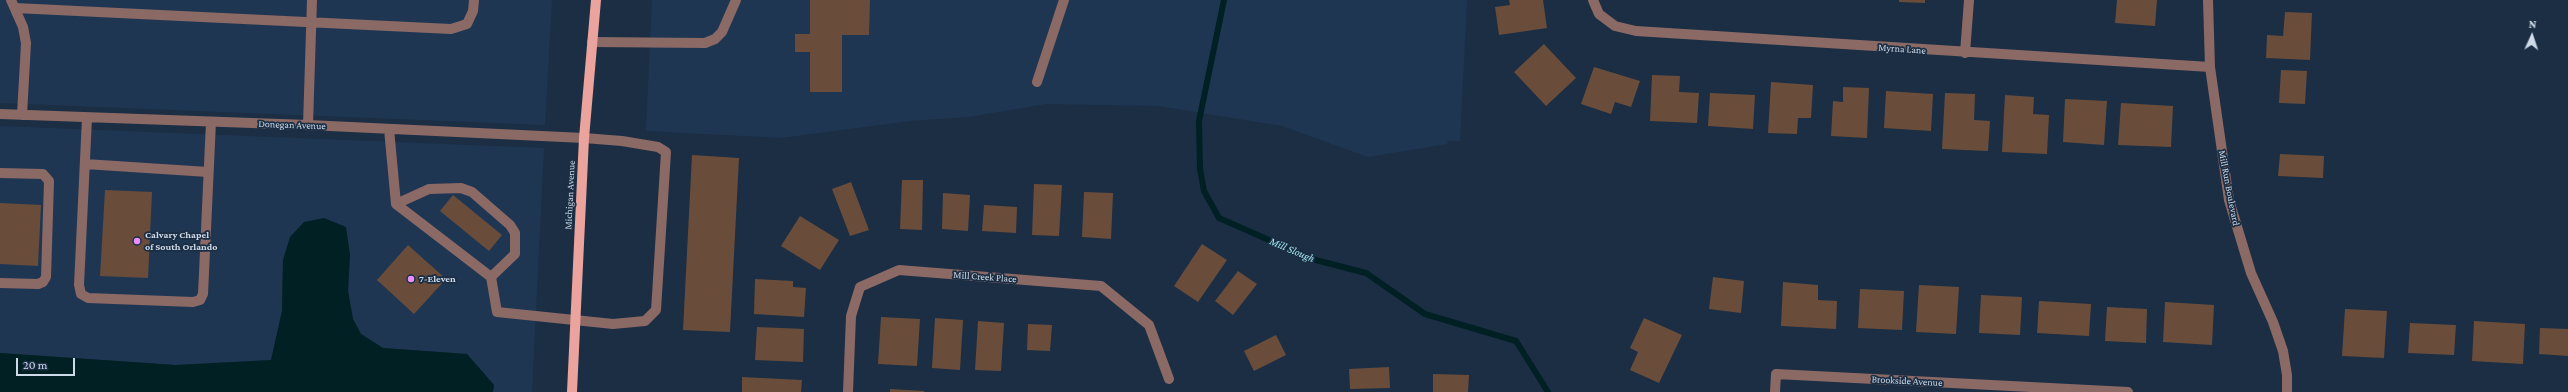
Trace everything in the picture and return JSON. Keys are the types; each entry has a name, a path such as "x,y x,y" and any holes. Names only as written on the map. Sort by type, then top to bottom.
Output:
{"main road":[{"name":"Michigan Avenue","path":"572,392 584,138 596,0"}],"street":[{"path":"308,125 312,0"},
{"path":"22,115 26,43 23,27 13,4 311,23 451,29 466,24 473,11 474,0"},
{"path":"592,42 705,43 715,39 722,32 736,0"},
{"path":"1037,82 1064,0"},
{"name":"Myrna Lane","path":"1593,0 1599,14 1615,26 1636,31 1965,53 2210,67"},
{"path":"1965,53 1969,0"},
{"name":"Mill Run Boulevard","path":"2208,0 2210,67 2229,200 2251,273 2284,351 2288,375 2287,392"},
{"name":"Donegan Avenue","path":"0,114 308,125 584,138 637,143 658,147 666,152 656,310 645,320 613,324 576,322"},
{"path":"87,118 79,285 81,294 88,298 193,302 200,300 203,294 211,122"},
{"path":"389,129 396,204 491,277 497,312 576,322"},
{"path":"85,164 208,172"},
{"path":"0,173 43,174 49,181 46,277 43,282 38,284 0,283"},
{"path":"396,204 429,189 461,188 472,192 510,225 515,233 515,254 491,277"},
{"name":"Mill Creek Place","path":"848,392 851,316 860,287 899,270 1101,286 1149,325 1169,379"},
{"name":"Brookside Avenue","path":"1775,392 1776,374 2039,390 2128,392"}],"shaded area":[{"path":"0,0 552,0 545,125 0,103"},
{"path":"652,0 1467,0 1460,141 1448,141 1447,144 1368,157 1282,126 1158,106 1046,104 968,117 910,121 781,138 646,131"},
{"path":"0,126 544,148 532,392 493,392 494,385 467,354 383,348 361,334 353,319 348,291 350,254 283,260 282,311 271,360 176,365 0,353"},
{"path":"324,218 346,227 350,254 348,291 353,319 361,334 383,348 467,354 494,385 493,392 0,392 0,353 176,365 271,360 282,311 283,260 290,237 304,222"}],"building":[{"path":"810,0 870,0 869,35 842,35 842,92 810,92 810,52 795,52 795,34 810,34"},
{"path":"1509,0 1543,0 1547,28 1499,35 1495,7 1510,5"},
{"path":"1899,0 1925,0 1925,3 1899,2"},
{"path":"2117,0 2157,0 2155,26 2115,23"},
{"path":"2285,12 2312,13 2310,60 2266,58 2267,35 2283,36"},
{"path":"1544,44 1576,78 1546,106 1514,72"},
{"path":"1594,67 1640,81 1631,107 1615,102 1611,114 1581,104"},
{"path":"2281,70 2307,71 2305,104 2279,103"},
{"path":"1652,75 1680,76 1679,92 1699,93 1697,123 1650,121"},
{"path":"1771,82 1813,85 1811,118 1798,118 1797,134 1768,133"},
{"path":"1843,87 1869,88 1867,138 1831,136 1833,101 1843,102"},
{"path":"1886,91 1933,94 1931,131 1884,128"},
{"path":"1710,93 1755,95 1753,129 1708,126"},
{"path":"1945,93 1975,94 1974,120 1990,121 1988,151 1942,149"},
{"path":"2005,95 2034,97 2033,114 2049,115 2047,154 2002,152"},
{"path":"2065,99 2107,101 2104,145 2063,142"},
{"path":"2121,103 2173,106 2171,147 2118,145"},
{"path":"2280,154 2324,156 2323,178 2278,176"},
{"path":"692,155 739,158 730,332 683,330"},
{"path":"902,180 923,180 922,230 900,229"},
{"path":"851,182 869,230 850,236 832,189"},
{"path":"1034,184 1062,185 1059,236 1032,235"},
{"path":"105,190 152,192 148,278 100,276"},
{"path":"1084,192 1113,193 1111,239 1082,237"},
{"path":"943,193 970,195 968,231 942,229"},
{"path":"453,195 502,235 489,251 440,211"},
{"path":"0,203 41,205 38,266 0,264"},
{"path":"984,205 1017,207 1016,233 982,231"},
{"path":"800,216 839,240 820,270 781,246"},
{"path":"1202,244 1227,260 1198,302 1174,286"},
{"name":"7-Eleven","path":"408,245 446,279 414,314 377,280"},
{"path":"1238,271 1257,284 1233,315 1215,301"},
{"path":"1713,277 1744,281 1741,313 1709,309"},
{"path":"755,279 793,281 793,287 806,288 804,317 754,314"},
{"path":"1783,282 1818,285 1818,300 1837,301 1836,329 1781,326"},
{"path":"1919,285 1959,287 1956,334 1916,332"},
{"path":"1860,289 1904,291 1902,330 1858,328"},
{"path":"1981,295 2022,297 2020,335 1979,333"},
{"path":"2039,301 2091,304 2089,336 2037,333"},
{"path":"2165,302 2214,305 2212,345 2163,342"},
{"path":"2107,307 2147,309 2146,343 2105,341"},
{"path":"2345,309 2387,311 2384,358 2342,356"},
{"path":"881,317 920,319 917,366 878,364"},
{"path":"935,318 963,320 960,370 932,368"},
{"path":"1644,318 1682,335 1659,383 1630,370 1638,352 1630,348"},
{"path":"978,321 1004,323 1001,371 975,370"},
{"path":"2474,321 2525,324 2523,364 2472,361"},
{"path":"2410,323 2456,325 2454,355 2408,353"},
{"path":"1028,324 1052,325 1050,351 1027,350"},
{"path":"757,327 804,329 803,362 755,360"},
{"path":"2540,328 2568,329 2568,356 2539,354"},
{"path":"1276,335 1286,355 1254,371 1244,351"},
{"path":"1389,367 1390,388 1350,389 1349,369"},
{"path":"1433,374 1469,375 1468,392 1433,392"},
{"path":"742,377 802,380 801,392 742,392"},
{"path":"890,389 924,391 924,392 890,392"}],"waterway":[{"name":"Mill Slough","path":"1224,0 1199,121 1200,169 1204,191 1219,218 1312,259 1366,273 1425,314 1516,341 1548,392"}],"place":[{"name":"Calvary Chapel of South Orlando","path":"137,241"},
{"name":"7-Eleven","path":"411,279"}]}
